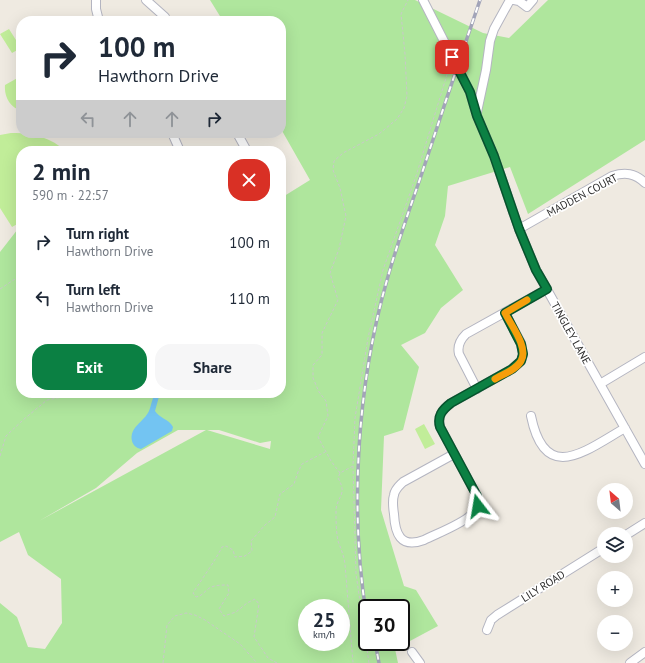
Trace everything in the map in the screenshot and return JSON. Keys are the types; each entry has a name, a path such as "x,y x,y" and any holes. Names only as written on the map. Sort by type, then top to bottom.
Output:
{"street":[{"path":"96,0 97,16"},
{"path":"146,0 164,16"},
{"name":"TINGLEY LANE","path":"423,0 470,92 476,113 494,156 519,229 536,270 625,428 642,453 645,464"},
{"path":"476,113 486,70 490,41 494,29 510,0"},
{"path":"518,0 527,7 533,0"},
{"name":"MADDEN COURT","path":"519,229 612,176 622,173 632,174 639,177 645,183"},
{"path":"476,389 458,349 459,344 466,334 547,289"},
{"path":"454,454 403,482 397,488 392,501 395,526 396,532 405,541 417,543 467,519 475,512 479,502 477,496 440,427 438,419 444,408 451,403 512,369 521,361 523,354 521,344 505,313"},
{"path":"600,384 645,357"},
{"path":"531,416 537,438 541,445 554,456 562,458 584,452 625,428"},
{"path":"633,531 645,523"},
{"name":"LILY ROAD","path":"487,630 491,620 497,615 597,552"},
{"path":"412,652 420,663"},
{"path":"630,663 645,652"}],"path":[{"path":"340,473 318,437 328,416 326,401 319,392 313,378 313,365 322,355 322,333 338,300 330,273 339,248 346,216 340,188 333,170 334,161 343,153 379,134 397,119 404,108 407,96 401,14 408,0"},
{"path":"369,663 356,574 353,466 355,418 368,338 383,270 416,176 452,57"},
{"path":"0,289 16,278"},
{"path":"0,456 6,436 22,420 47,400 58,398"},
{"path":"277,663 268,658 254,637 259,604 254,599 236,612 224,616 219,609 229,593 228,585 208,589 201,596 196,597 193,593 208,570 216,561 222,547 226,546 233,550 235,556 245,556 252,551 251,541 265,525 275,517 280,494 294,484 302,464 326,452"},
{"path":"353,466 340,473 338,478 342,484 342,494 336,507 338,540 345,564 353,663"},
{"path":"163,663 167,625 175,616 186,613 195,615 205,620 240,644 256,663"}],"green space":[{"path":"210,0 415,0 483,33 509,38 548,0 645,0 645,140 528,214 510,167 448,186 445,216 435,245 463,290 441,308 425,333 401,345 419,367 403,430 384,436 381,510 404,586 416,590 438,626 410,641 410,599 358,599 358,651 395,651 398,663 0,663 0,603 17,617 28,647 45,649 62,623 61,579 28,555 19,532 0,542 0,252 16,231 16,398 286,398 286,195 310,180 286,138 286,16 220,16","holes":["178,430 206,430 39,521 96,488 137,453","207,430 219,430 260,443 271,441 270,449"]},
{"path":"9,29 16,40 16,51 12,53 0,34"},
{"path":"16,79 16,108 8,101 5,85"},
{"path":"16,133 16,138 45,138 60,146 16,146 16,225 12,227 0,208 0,135"},
{"path":"424,424 435,444 425,449 415,429"}],"water":[{"path":"153,398 159,398 155,411 171,424 173,427 172,431 139,449 132,442 133,432 149,411"}],"railway":[{"path":"364,599 358,535 359,448 369,362 377,320 395,253 480,0"},
{"path":"377,651 379,663"}],"slow traffic":[{"path":"495,379 517,366 521,361 523,349 505,313 527,300"}],"route":[{"path":"452,57 470,92 477,116 494,156 519,229 536,270 547,289 505,313 523,349 521,361 517,366 451,403 444,408 438,419 440,427 477,496 479,502 478,506"}]}
